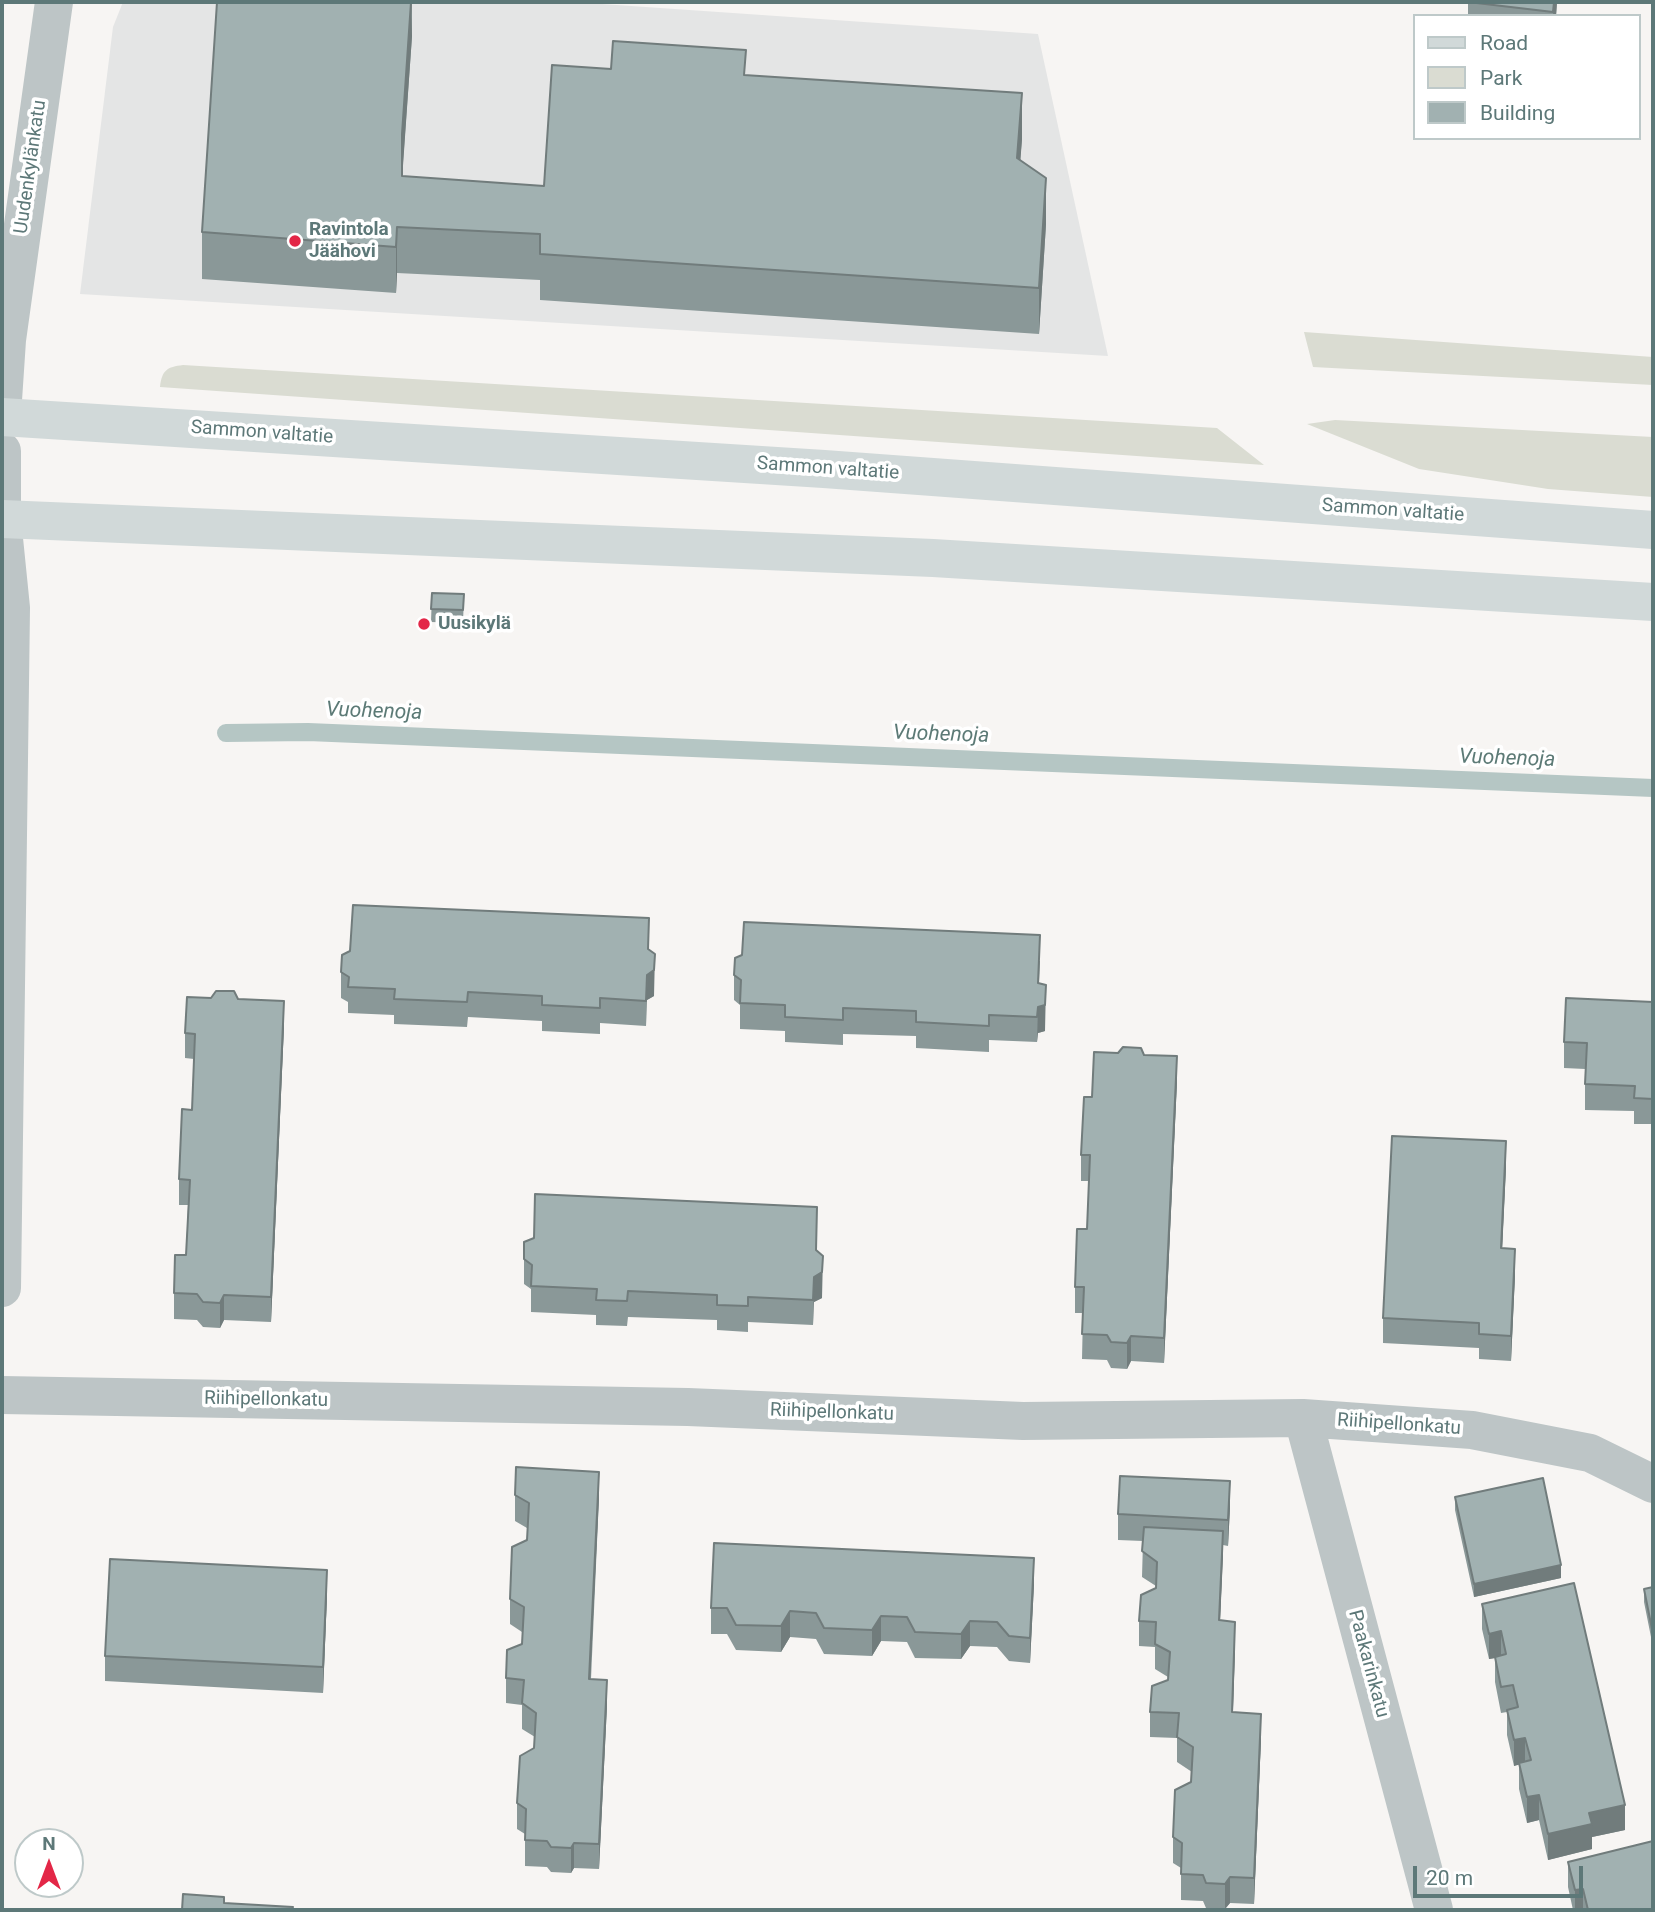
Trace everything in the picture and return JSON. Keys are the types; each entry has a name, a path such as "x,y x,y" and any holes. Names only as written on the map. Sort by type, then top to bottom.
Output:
{"main road":[{"name":"Sammon valtatie","path":"2,416 837,470 1653,530"},
{"path":"2,519 919,557 1653,602"}],"street":[{"name":"Uudenkylänkatu","path":"2,416 7,340 54,2"},
{"path":"2,451 2,519 11,608 2,1288"},
{"name":"Riihipellonkatu","path":"2,1395 688,1407 1023,1421 1303,1418 1472,1430 1590,1453 1653,1484"},
{"name":"Paakarinkatu","path":"1303,1418 1434,1910"}],"shaded area":[{"path":"123,2 573,2 1038,34 1108,356 80,294 113,27"}],"green space":[{"path":"1304,332 1653,357 1653,385 1313,367"},
{"path":"183,365 1217,428 1264,465 160,387 166,370"},
{"path":"1335,420 1653,437 1653,497 1548,489 1419,469 1307,424"}],"building":[{"path":"217,2 411,2 402,134 402,176 544,186 552,65 611,69 613,41 746,50 744,75 1022,93 1017,158 1046,178 1039,288 540,254 540,234 397,227 396,247 202,232"},
{"path":"1468,2 1554,2 1553,12"},
{"path":"432,593 464,594 463,610 431,609"},
{"path":"353,905 649,918 648,949 655,954 654,970 647,975 646,1001 600,998 600,1008 542,1005 542,996 468,992 467,1002 394,999 395,989 348,987 349,977 341,972 342,955 350,951"},
{"path":"744,922 1040,935 1038,983 1046,985 1045,1005 1038,1007 1037,1017 989,1015 989,1026 916,1022 916,1011 843,1008 843,1020 785,1017 785,1005 740,1003 741,980 734,975 735,958 742,955"},
{"path":"216,991 234,991 238,999 284,1001 271,1297 224,1295 220,1303 203,1302 197,1294 174,1293 175,1255 186,1255 190,1180 179,1179 182,1109 192,1110 195,1034 185,1033 187,997 211,998"},
{"path":"1566,998 1653,1002 1653,1099 1634,1098 1635,1086 1585,1084 1587,1043 1564,1042"},
{"path":"1123,1047 1141,1048 1144,1055 1177,1056 1164,1338 1131,1336 1127,1343 1111,1342 1107,1335 1082,1334 1084,1287 1075,1287 1077,1229 1087,1229 1090,1155 1081,1155 1084,1097 1092,1097 1094,1052 1118,1053"},
{"path":"1392,1136 1506,1141 1501,1248 1515,1249 1511,1336 1479,1334 1479,1323 1383,1318"},
{"path":"535,1194 817,1207 816,1250 823,1256 822,1272 814,1277 813,1300 748,1297 748,1306 717,1305 717,1295 628,1291 627,1301 596,1300 597,1289 531,1286 532,1265 524,1259 524,1242 534,1238"},
{"path":"516,1467 599,1472 589,1679 607,1680 599,1844 574,1843 571,1848 551,1847 547,1841 525,1840 526,1809 517,1803 520,1756 534,1748 536,1713 522,1703 524,1680 506,1678 507,1650 522,1644 524,1607 510,1599 512,1547 527,1540 529,1503 515,1495"},
{"path":"1120,1476 1230,1481 1228,1520 1118,1514"},
{"path":"1543,1478 1561,1565 1474,1584 1455,1497"},
{"path":"1144,1527 1223,1531 1219,1620 1235,1622 1232,1712 1261,1714 1254,1878 1230,1877 1225,1884 1206,1883 1203,1875 1181,1874 1182,1843 1173,1837 1175,1790 1191,1782 1193,1747 1177,1737 1179,1713 1150,1712 1152,1686 1168,1680 1170,1652 1155,1644 1156,1622 1139,1621 1141,1595 1156,1588 1157,1562 1142,1551"},
{"path":"714,1543 1034,1558 1030,1638 1009,1636 997,1622 970,1621 961,1634 915,1632 907,1617 881,1616 872,1630 824,1628 816,1613 790,1611 781,1626 736,1625 727,1608 711,1608"},
{"path":"110,1559 327,1570 323,1667 105,1656"},
{"path":"1574,1583 1625,1805 1589,1813 1592,1824 1548,1834 1539,1795 1527,1797 1519,1763 1531,1760 1525,1738 1514,1740 1507,1710 1518,1707 1513,1685 1501,1687 1495,1657 1506,1654 1501,1631 1489,1634 1482,1604"},
{"path":"1653,1587 1653,1634 1644,1589"},
{"path":"1653,1841 1653,1910 1588,1910 1583,1889 1575,1890 1568,1862"},
{"path":"183,1894 224,1897 224,1903 293,1907 292,1910 182,1910"}],"waterway":[{"name":"Vuohenoja","path":"226,733 308,732 1653,788"}],"place":[{"name":"Ravintola Jäähovi","path":"295,241"},
{"name":"Uusikylä","path":"424,624"}]}
